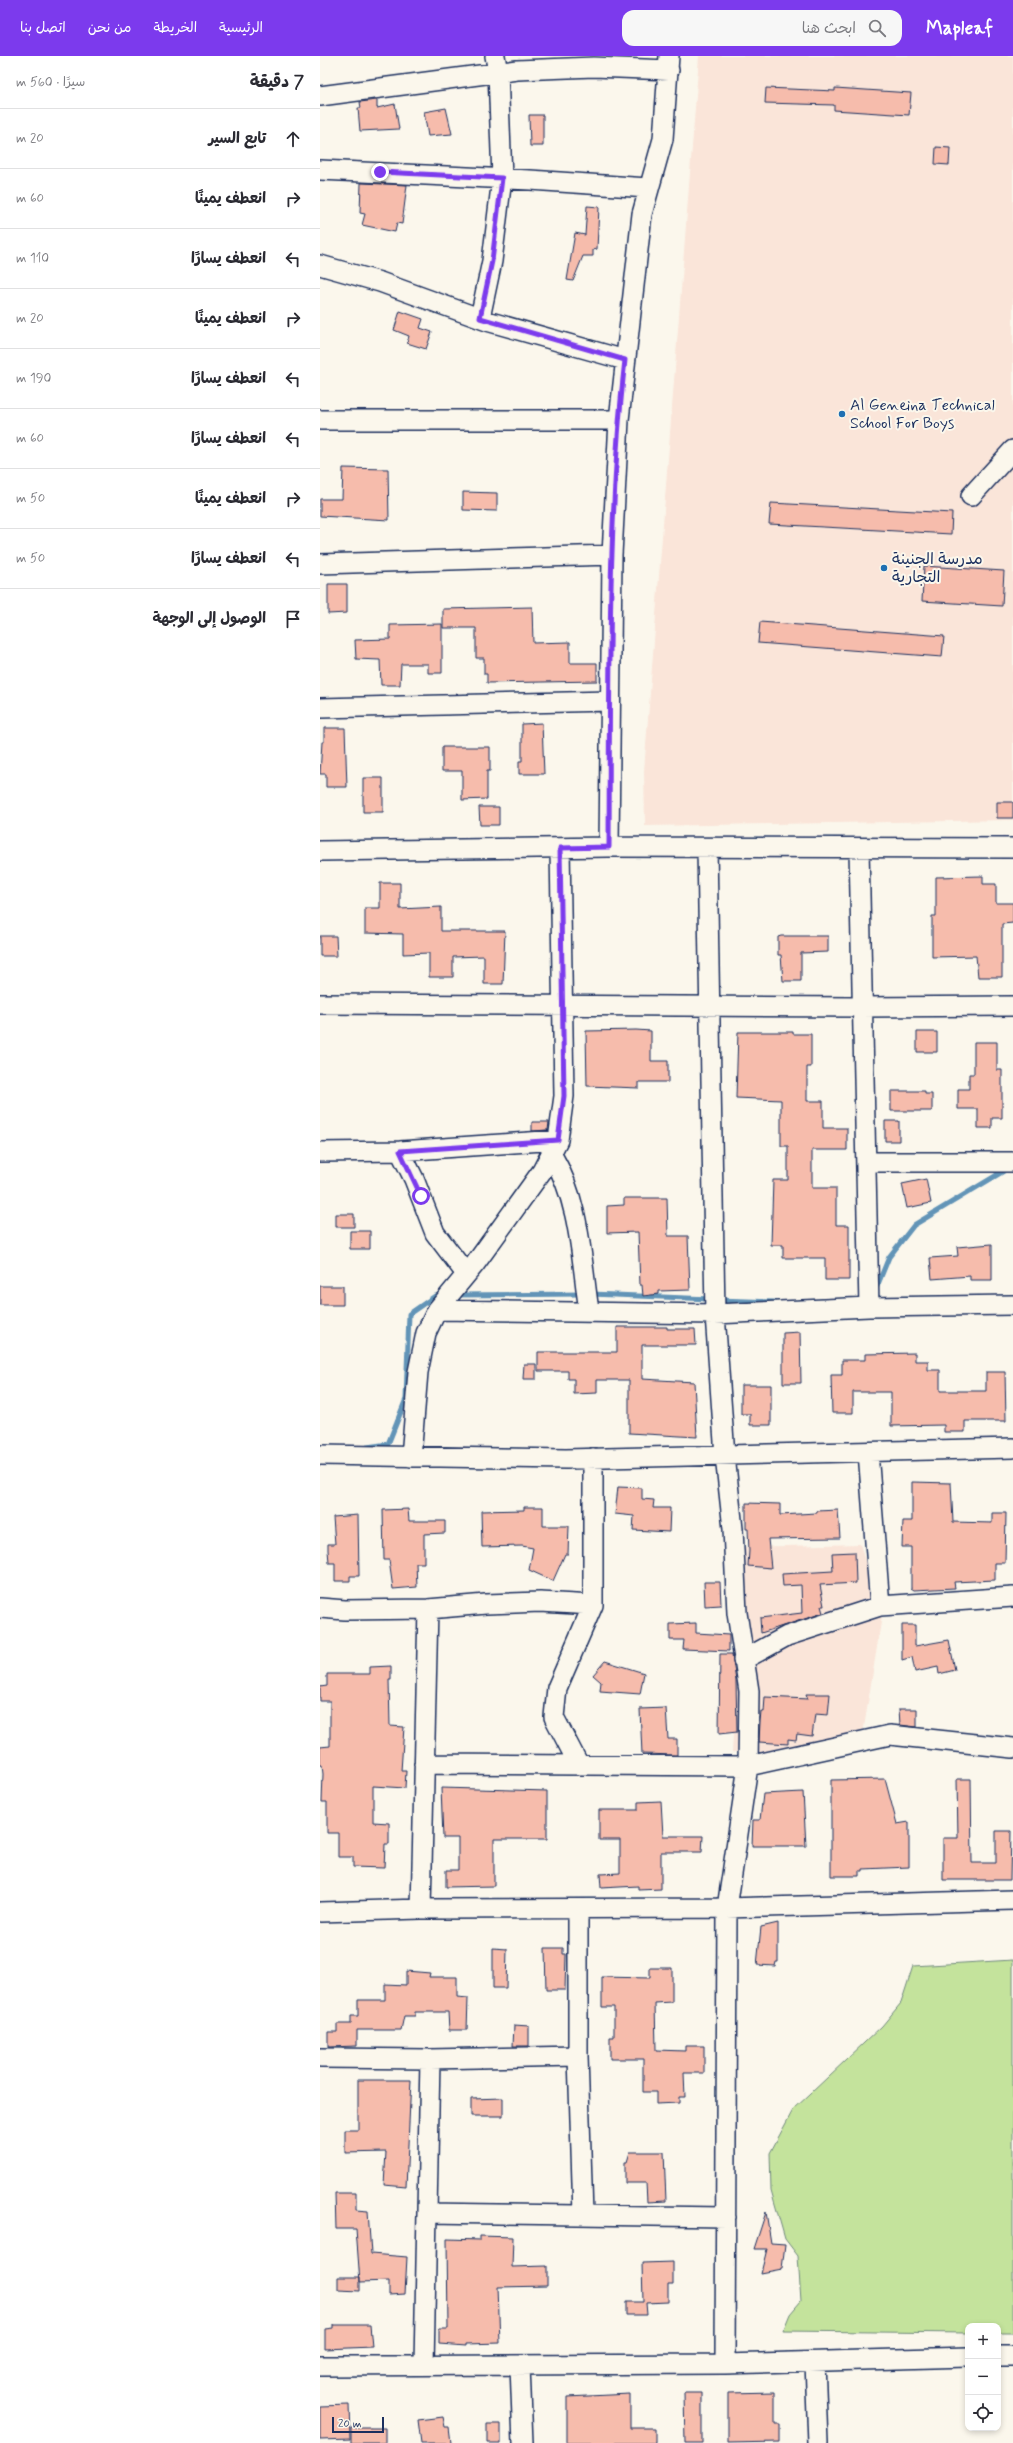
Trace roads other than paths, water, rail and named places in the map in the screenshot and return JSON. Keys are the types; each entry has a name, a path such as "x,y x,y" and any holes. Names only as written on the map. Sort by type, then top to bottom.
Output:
{"street":[{"path":"320,96 496,64 594,67 669,63 663,139 648,188 642,214 619,420 612,554 609,847"},
{"path":"480,318 492,261 502,178 496,64"},
{"path":"320,170 502,178 648,188"},
{"path":"320,265 380,282 480,318 625,360"},
{"path":"320,420 619,420"},
{"path":"970,496 1013,450"},
{"path":"320,564 612,554"},
{"path":"320,708 610,701"},
{"path":"320,851 609,847 859,849 1013,848"},
{"path":"411,1457 418,1372 426,1334 437,1310 466,1274 555,1148 564,1096 560,848"},
{"path":"707,848 711,1007 715,1314 725,1456 733,1529 737,1613 743,1660 749,1691 748,1766 727,1908 725,2364"},
{"path":"859,849 861,1008 867,1162 869,1307"},
{"path":"320,1004 861,1008 1013,1006"},
{"path":"320,1152 555,1148"},
{"path":"555,1148 570,1192 579,1231 589,1311"},
{"path":"400,1151 414,1179 435,1233 466,1274"},
{"path":"867,1162 1013,1162"},
{"path":"437,1310 715,1314 869,1307 1013,1306"},
{"path":"320,1455 593,1458 1013,1448"},
{"path":"868,1452 880,1606"},
{"path":"579,1765 554,1717 557,1688 593,1605 593,1458"},
{"path":"743,1660 787,1636 880,1606 1013,1597"},
{"path":"320,1608 346,1610 428,1609 486,1604 540,1602 593,1605"},
{"path":"421,1909 428,1609"},
{"path":"424,1764 748,1766 890,1735 1013,1748"},
{"path":"320,1912 421,1909 578,1910 727,1908 1013,1900"},
{"path":"578,1910 578,2056 583,2215"},
{"path":"320,2058 430,2059 578,2056"},
{"path":"424,2365 430,2059"},
{"path":"427,2213 726,2217"},
{"path":"1001,2356 1013,2356"},
{"path":"320,2366 725,2364 965,2357"},
{"path":"815,2362 818,2443"},
{"path":"520,2366 523,2443"}],"waterway":[{"path":"876,1289 889,1257 914,1225 1007,1169"},
{"path":"457,1295 583,1294"},
{"path":"591,1294 710,1299"},
{"path":"367,1447 388,1444 406,1399 409,1314 435,1296 443,1296"},
{"path":"718,1300 774,1302"}],"place":[{"name":"Al Geneina Technical School For Boys","path":"842,414"},
{"name":"مدرسة الجنينة التجارية","path":"884,568"}]}
